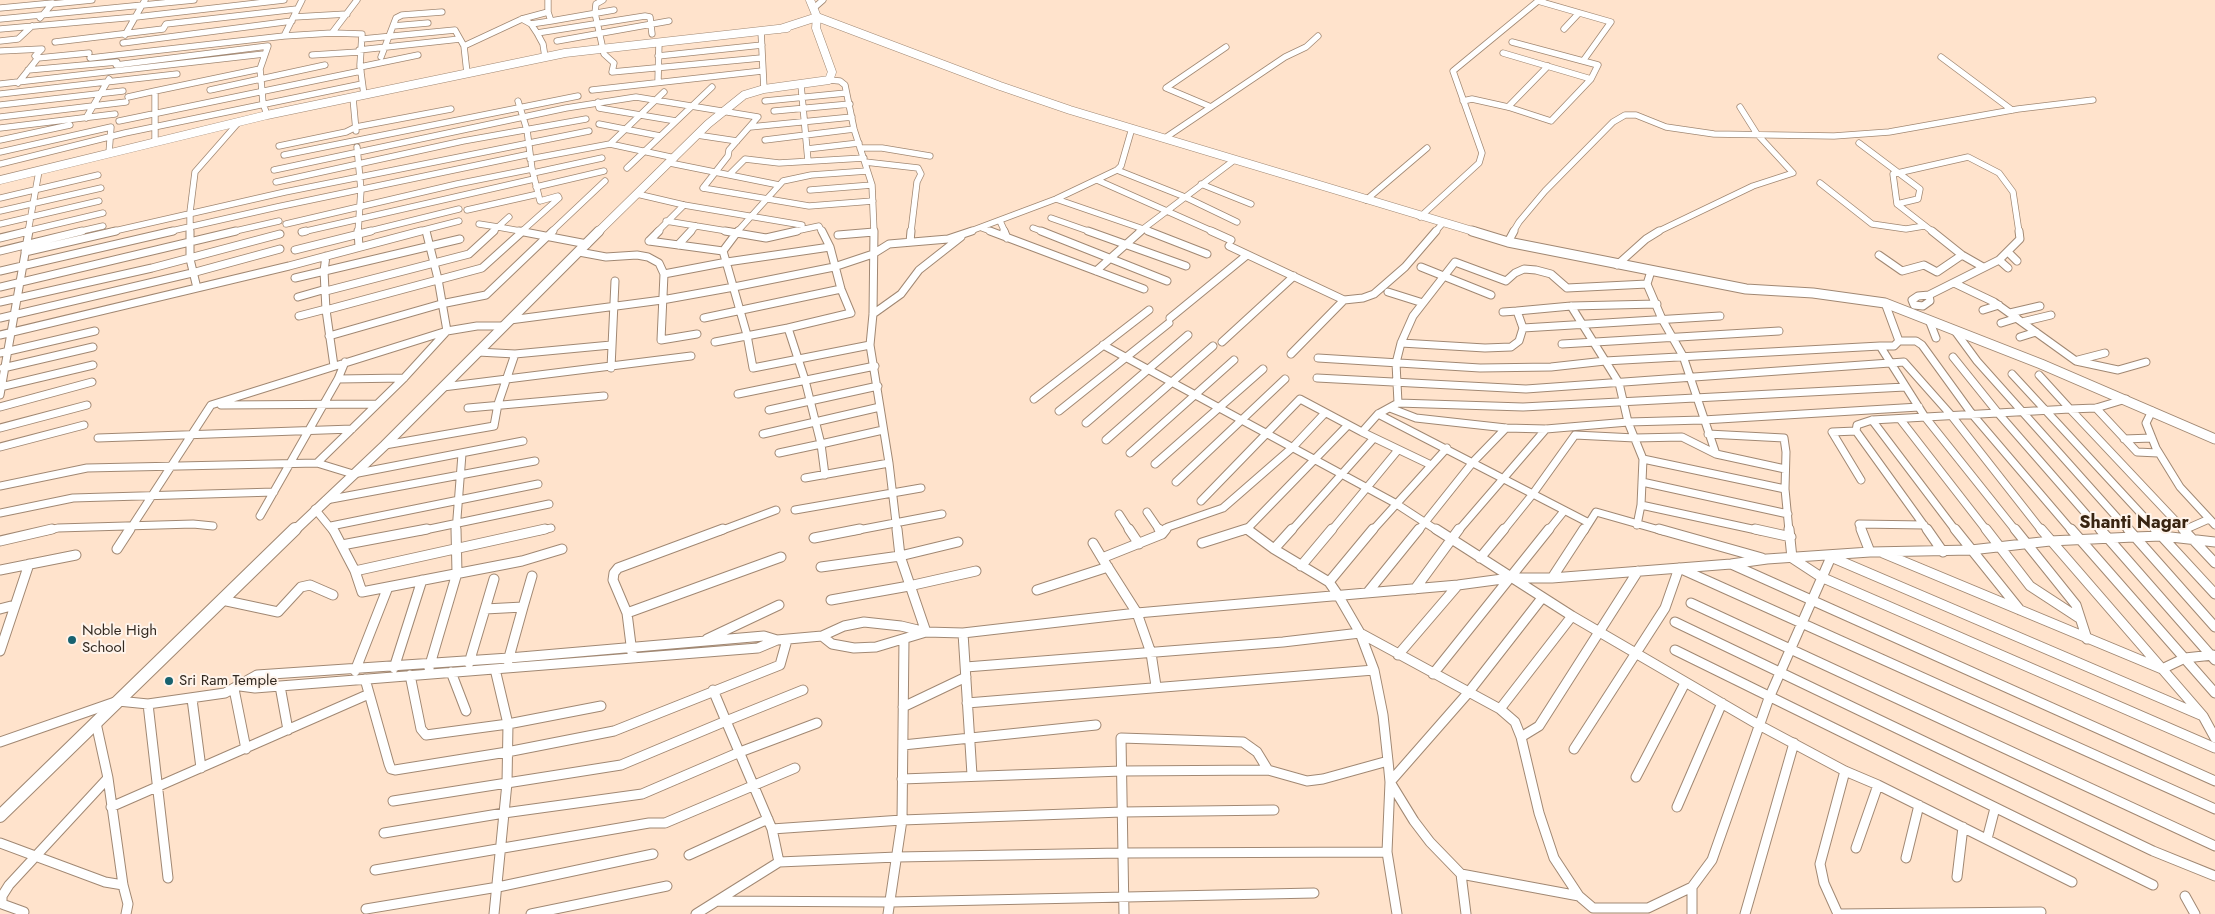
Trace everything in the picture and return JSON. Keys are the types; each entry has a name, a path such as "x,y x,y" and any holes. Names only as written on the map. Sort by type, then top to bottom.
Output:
{"street":[{"path":"0,8 92,0"},
{"path":"86,118 113,72 126,34 145,0"},
{"path":"0,19 41,17 194,0"},
{"path":"0,29 136,17 284,0"},
{"path":"284,36 302,0"},
{"path":"332,34 357,0"},
{"path":"548,0 548,12 551,21"},
{"path":"603,0 596,4 595,13 604,54 614,63 612,72 761,58"},
{"path":"810,0 815,7 817,16 816,28 832,72 829,80"},
{"path":"815,7 823,0"},
{"path":"1420,217 1479,164 1482,153 1453,71 1540,0 1611,22 1583,61"},
{"path":"7,51 54,2"},
{"path":"55,42 163,29 166,24 298,9"},
{"path":"531,24 614,10"},
{"path":"381,57 396,18 402,15 442,12"},
{"path":"464,46 522,19 548,12"},
{"path":"1564,29 1579,13"},
{"path":"123,43 186,36 188,33 292,19 347,14"},
{"path":"537,33 645,16 650,17 652,34"},
{"path":"780,29 804,23 817,16 1000,86 1070,110 1442,224 1508,242 1746,289 1813,293 1911,308 1929,320 2126,399 2215,439"},
{"path":"522,19 531,24 537,33 543,44 545,57"},
{"path":"557,41 669,21"},
{"path":"393,26 428,23"},
{"path":"0,180 268,115 545,57 602,48 780,29 840,25"},
{"path":"362,39 455,30 464,46 467,73"},
{"path":"760,31 764,89"},
{"path":"0,103 38,58 120,54 284,36 332,34 362,34 359,51 364,95"},
{"path":"1165,138 1285,57 1306,46 1318,36"},
{"path":"0,40 18,39"},
{"path":"312,55 460,39"},
{"path":"658,81 659,42"},
{"path":"1463,101 1472,99 1501,108 1508,107 1551,121 1591,79 1598,65 1512,42"},
{"path":"658,56 762,45"},
{"path":"28,70 116,63 268,46 260,69 263,103 268,115"},
{"path":"1211,107 1166,88 1226,47"},
{"path":"0,51 42,49 35,56"},
{"path":"1503,53 1591,79"},
{"path":"0,84 264,54"},
{"path":"119,121 418,55"},
{"path":"1941,57 2012,110"},
{"path":"210,90 325,65"},
{"path":"1508,107 1548,66"},
{"path":"0,117 94,106 260,69"},
{"path":"592,90 658,81 762,71"},
{"path":"0,94 177,74"},
{"path":"0,816 315,509 385,445 697,135 744,95 764,89 829,80 843,83 850,104 854,129 872,185 874,232 873,314 870,345 875,366 889,462 891,493 900,556 926,632"},
{"path":"0,164 263,103 362,84"},
{"path":"801,85 808,161"},
{"path":"627,168 712,86"},
{"path":"0,103 123,91"},
{"path":"155,91 155,141"},
{"path":"610,144 664,92"},
{"path":"765,101 846,93"},
{"path":"284,155 519,104 578,96"},
{"path":"274,170 598,102 636,97 758,117 728,152 728,156 702,188 809,206 873,200"},
{"path":"353,98 356,127 355,141 358,152 361,190 358,220 359,246"},
{"path":"1508,242 1519,222 1545,191 1620,117 1630,114 1666,127 1714,134 1834,136 1889,132 2012,110 2092,100"},
{"path":"598,102 599,108 676,121"},
{"path":"299,316 482,268 559,198 558,196 540,200 533,174 527,130 519,104"},
{"path":"774,112 850,104"},
{"path":"1617,265 1646,239 1663,230 1753,186 1793,173 1757,134 1740,107"},
{"path":"279,146 346,132 356,127 451,109"},
{"path":"0,128 115,114"},
{"path":"750,128 852,117"},
{"path":"276,182 463,141 586,119"},
{"path":"197,288 190,259 190,212 195,172 238,123"},
{"path":"599,124 660,136"},
{"path":"0,140 70,126"},
{"path":"0,152 111,127 109,153"},
{"path":"117,549 211,405 447,331 662,300 734,287 834,267 873,254 889,244 948,238 964,234 1000,222 1056,199 1117,170 1121,166 1132,128"},
{"path":"765,140 854,129"},
{"path":"0,251 26,248 360,176 589,131"},
{"path":"697,135 737,141"},
{"path":"1858,143 1920,189 1918,199 1896,204"},
{"path":"0,271 361,190 530,156 610,144 645,152 672,161 779,185"},
{"path":"807,149 859,146 930,156"},
{"path":"1366,200 1427,148"},
{"path":"1911,308 1912,300 1918,296 1929,295 1983,266 1999,260 2020,239 2013,192 1999,173 1968,157 1893,174 1896,204 1962,255 1983,266"},
{"path":"302,232 358,220 602,158"},
{"path":"730,174 745,159 779,164 808,161 864,160 918,168 921,174 917,182 910,242"},
{"path":"1096,271 1166,210 1233,160"},
{"path":"0,395 3,368 12,332 39,170"},
{"path":"1117,170 1185,197 1237,222"},
{"path":"536,186 604,171"},
{"path":"723,251 766,199 779,185 790,178 867,171"},
{"path":"286,224 360,206 533,174"},
{"path":"0,198 98,175"},
{"path":"1097,180 1166,210 1230,243 1248,255 1344,300 1363,298 1374,294 1406,268 1442,224"},
{"path":"329,336 441,304 486,295 545,236 605,181"},
{"path":"1820,183 1872,224 1906,229 1924,226"},
{"path":"1201,184 1251,204"},
{"path":"810,190 872,185"},
{"path":"0,211 101,188"},
{"path":"837,188 838,203"},
{"path":"466,210 538,194"},
{"path":"637,194 684,205 753,215 802,225"},
{"path":"1056,199 1143,229 1207,254"},
{"path":"0,224 99,201"},
{"path":"684,205 666,221 649,241 723,251"},
{"path":"295,250 459,209"},
{"path":"0,238 103,213"},
{"path":"298,296 469,254 509,217"},
{"path":"1051,218 1186,266"},
{"path":"0,287 280,221"},
{"path":"0,335 326,256 459,221"},
{"path":"666,221 766,238 819,226 830,247 841,290 851,313 788,328 715,342"},
{"path":"1000,222 1007,238"},
{"path":"479,224 588,244"},
{"path":"26,248 103,226"},
{"path":"678,245 696,226"},
{"path":"982,228 1144,289"},
{"path":"1034,228 1167,281"},
{"path":"426,231 438,279 447,331"},
{"path":"838,235 874,232"},
{"path":"0,302 190,259 280,234"},
{"path":"873,314 902,294 912,277 919,270 964,234"},
{"path":"295,278 460,239"},
{"path":"664,274 727,262 830,247"},
{"path":"0,318 192,273 280,249"},
{"path":"723,251 741,311 753,368 870,345"},
{"path":"579,252 606,257 630,254 648,257 659,263 664,274 661,340 697,334"},
{"path":"2008,252 2017,260"},
{"path":"1059,411 1248,255"},
{"path":"1879,255 1902,270 1924,265 1937,272 1962,255"},
{"path":"326,256 324,271 326,309 334,366"},
{"path":"1999,260 2008,268"},
{"path":"1398,403 1396,363 1401,344 1413,316 1455,262 1506,281 1515,273 1524,269 1536,270 1551,274 1567,288 1647,284"},
{"path":"1421,267 1491,295"},
{"path":"1651,271 1647,284 1662,319 1684,356 1696,399 1716,454"},
{"path":"1222,342 1294,276"},
{"path":"611,368 613,306 616,281"},
{"path":"1954,283 1999,305 2076,361 2118,370 2146,362"},
{"path":"704,318 841,290"},
{"path":"1388,292 1423,303"},
{"path":"1290,354 1344,300"},
{"path":"1885,303 1899,341"},
{"path":"1504,312 1571,306 1657,304"},
{"path":"1983,310 1999,305"},
{"path":"1571,306 1619,383 1628,422 1643,459 1637,525"},
{"path":"2010,314 2040,306"},
{"path":"1034,400 1149,310"},
{"path":"1401,344 1502,348 1516,344 1523,328 1517,311"},
{"path":"2001,323 2051,315"},
{"path":"1523,328 1720,316"},
{"path":"1929,320 1936,338"},
{"path":"788,328 805,380 821,444 826,475"},
{"path":"0,353 95,331"},
{"path":"317,463 404,378 447,331"},
{"path":"1562,344 1779,331"},
{"path":"1956,331 1977,362 2215,627"},
{"path":"2020,337 2036,332"},
{"path":"1086,423 1188,335"},
{"path":"1318,358 1480,368 1551,367 1605,361 1684,356 1894,346 1899,341 1916,341 1922,345 1972,414 2078,539 2215,693"},
{"path":"478,352 515,354 611,345"},
{"path":"1103,345 1395,503 1542,598 1759,725 1845,771 1878,785 2072,882"},
{"path":"1106,440 1213,346"},
{"path":"1880,346 1925,417 2025,544 2076,605 2087,638"},
{"path":"3,368 93,347"},
{"path":"2076,361 2105,353"},
{"path":"385,445 494,426 498,404 515,354"},
{"path":"443,387 507,381 691,356"},
{"path":"1953,357 1998,413 2214,656"},
{"path":"1130,453 1234,360"},
{"path":"260,516 338,379 345,362"},
{"path":"1317,378 1526,389 1690,379 1900,362 1907,364 1951,415 2050,541 2203,716 2215,738"},
{"path":"1,387 93,365"},
{"path":"738,394 875,366"},
{"path":"1155,464 1263,369"},
{"path":"2012,374 2215,594"},
{"path":"2039,375 2215,563"},
{"path":"338,379 404,378"},
{"path":"1176,482 1285,379"},
{"path":"0,407 92,382"},
{"path":"769,410 878,386"},
{"path":"1362,432 1378,414 1398,403 1523,407 1905,387"},
{"path":"468,408 604,396"},
{"path":"1201,501 1300,399 1324,414 1431,465"},
{"path":"1943,552 1856,432 1856,425 1872,420 2046,409 2096,408 2126,399"},
{"path":"211,405 377,404"},
{"path":"0,428 87,405"},
{"path":"763,434 880,407"},
{"path":"1390,408 1416,418 1506,428 1546,429 1628,422 1703,420 1919,407"},
{"path":"2096,408 2137,452 2158,452"},
{"path":"2152,411 2146,423 2158,452 2180,487 2212,522 2184,530"},
{"path":"1102,558 1162,534 1168,527 1223,508 1293,447 1324,414"},
{"path":"1378,414 1589,523"},
{"path":"1900,419 2030,586 2079,618"},
{"path":"1872,420 1971,550 2021,611"},
{"path":"0,447 84,425"},
{"path":"1202,543 1247,529 1348,425"},
{"path":"1368,592 1473,462 1506,428"},
{"path":"98,438 352,429"},
{"path":"1415,588 1451,539 1546,429"},
{"path":"779,453 883,430"},
{"path":"1856,432 1832,432 1861,480"},
{"path":"1708,434 1784,438 1785,489 1792,558"},
{"path":"1480,558 1532,495 1575,435 1634,438 1682,437 1716,454 1785,470"},
{"path":"1274,549 1374,438"},
{"path":"2124,438 2152,438"},
{"path":"0,486 87,468 317,463 353,474 523,441"},
{"path":"1329,582 1395,503 1447,448"},
{"path":"1302,566 1398,450"},
{"path":"427,674 457,573 456,524 462,454"},
{"path":"1643,459 1785,489"},
{"path":"324,501 535,461"},
{"path":"805,478 889,462"},
{"path":"1642,482 1788,514"},
{"path":"331,526 538,484"},
{"path":"794,510 921,488"},
{"path":"0,513 73,498 274,492"},
{"path":"342,545 456,524 549,504"},
{"path":"1640,505 1791,537"},
{"path":"315,509 331,526 342,545 355,571 362,592 522,561 562,549"},
{"path":"632,652 627,613 613,580 614,573 618,568 776,510"},
{"path":"1433,674 1564,511"},
{"path":"1147,512 1162,534"},
{"path":"1552,578 1596,512 1637,525 1767,559"},
{"path":"814,538 942,514"},
{"path":"1118,514 1138,544"},
{"path":"0,541 58,528 193,524 214,526"},
{"path":"1924,525 1859,524 1875,552 2162,669 2185,658 2214,656"},
{"path":"355,571 551,528"},
{"path":"1247,529 1274,549 1329,582 1360,633 1374,670 1383,715 1390,782 1387,852 1397,914"},
{"path":"237,688 506,668 702,641 764,636 777,640 787,640 822,636 844,626 864,622 901,626 926,632 963,633 1137,614 1458,585 1510,578 1552,578 1731,564 1767,559 1875,552 1943,552 2078,539 2162,536 2215,542"},
{"path":"821,568 900,556 958,542"},
{"path":"1093,543 1137,614 1151,653 1156,686"},
{"path":"0,570 76,555"},
{"path":"627,613 781,556"},
{"path":"903,707 966,672 1360,633 1468,694 1500,709 1515,722 1521,738 1539,813 1554,858 1579,896 1593,911 1612,908 1648,908 1692,887 1712,860 1769,698 1831,556"},
{"path":"1831,556 2203,716"},
{"path":"1792,558 1821,577 2215,748"},
{"path":"0,651 2,638 29,564"},
{"path":"1731,564 2215,782"},
{"path":"1036,590 1108,567"},
{"path":"1679,568 2215,810"},
{"path":"1574,750 1665,608 1679,568"},
{"path":"831,600 909,586 976,570"},
{"path":"1521,738 1539,726 1638,571"},
{"path":"506,668 532,576"},
{"path":"467,670 494,579"},
{"path":"391,676 422,580"},
{"path":"222,600 278,612 301,587 310,585 333,595"},
{"path":"1398,656 1458,585"},
{"path":"352,680 388,587"},
{"path":"1390,782 1468,694 1542,598"},
{"path":"1691,603 2215,846"},
{"path":"0,609 15,605"},
{"path":"679,654 702,641 779,605"},
{"path":"485,609 524,607"},
{"path":"1500,709 1572,616"},
{"path":"1675,622 2153,852 2215,876"},
{"path":"822,636 832,644 854,648 876,647 926,632"},
{"path":"963,633 972,775"},
{"path":"888,914 902,820 904,639"},
{"path":"0,742 118,702 148,704 225,693 257,676 509,658 632,652 679,654 758,648 777,640"},
{"path":"365,679 392,769 395,770 507,752 614,731 780,664 787,640"},
{"path":"1675,650 1769,698 2153,885"},
{"path":"494,914 507,783 508,724 495,669"},
{"path":"967,703 1156,686 1374,670"},
{"path":"451,672 466,711"},
{"path":"410,675 421,729 426,735 508,724 601,706"},
{"path":"1636,777 1685,683"},
{"path":"280,686 288,730"},
{"path":"237,688 246,748"},
{"path":"713,690 740,752 752,786 772,829 779,862"},
{"path":"393,801 633,761 803,690"},
{"path":"111,807 369,694"},
{"path":"192,699 201,768"},
{"path":"1677,807 1722,703"},
{"path":"148,704 168,878"},
{"path":"96,723 108,778 122,885 128,904 126,914"},
{"path":"384,833 504,813 642,794 740,752 817,724"},
{"path":"903,745 1096,725"},
{"path":"1124,914 1121,738 1243,742 1257,752 1268,770"},
{"path":"1745,914 1794,743"},
{"path":"902,780 972,775 1268,770 1307,781 1323,779 1388,761"},
{"path":"375,870 501,850 648,823 665,822 795,768"},
{"path":"1845,771 1820,864 1824,883 1838,914 2041,912"},
{"path":"22,914 24,912 2,904 2,896 9,885 108,778"},
{"path":"1390,782 1430,842 1461,874 1579,896"},
{"path":"1856,848 1878,785"},
{"path":"1906,858 1918,805"},
{"path":"1987,839 1995,808"},
{"path":"772,829 902,820 1122,812 1274,810"},
{"path":"689,854 768,819"},
{"path":"1957,877 1963,827"},
{"path":"0,843 105,882 122,885"},
{"path":"696,914 779,862 898,857 1122,852 1387,852"},
{"path":"366,909 498,887 653,854"},
{"path":"1461,874 1466,914"},
{"path":"531,914 667,886"},
{"path":"1692,887 1692,914"},
{"path":"717,901 891,902 1314,893"},
{"path":"2185,896 2195,914"},
{"path":"1612,908 1625,914"}],"place":[{"name":"Noble High School","path":"72,640"},
{"name":"Sri Ram Temple","path":"169,681"}],"district":[{"name":"Shanti Nagar","path":"2134,524"}]}
